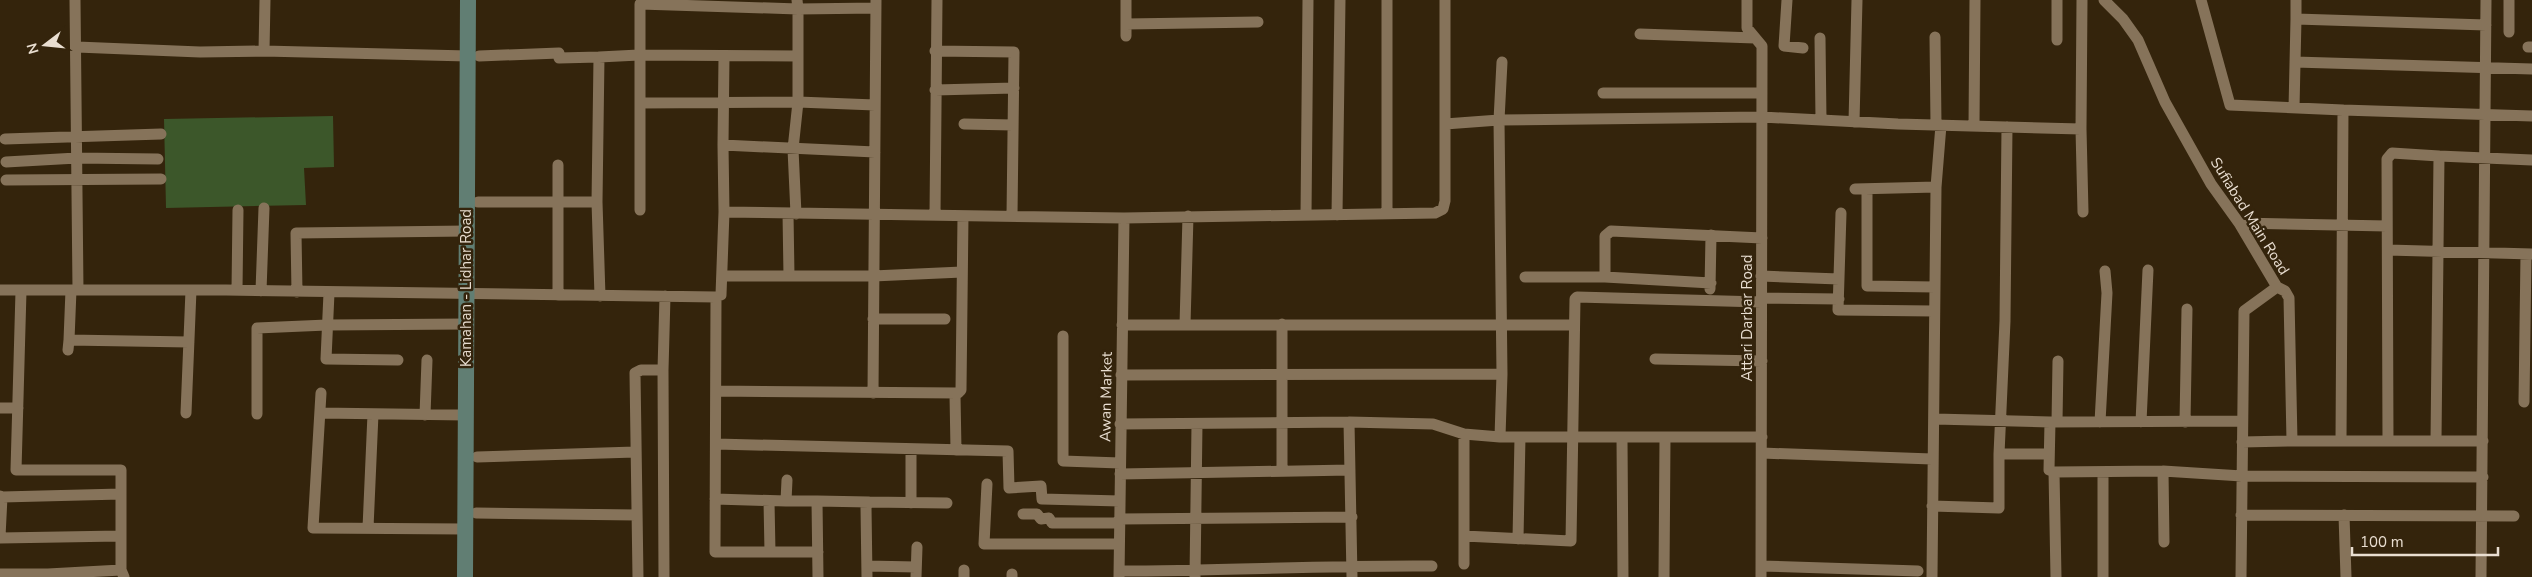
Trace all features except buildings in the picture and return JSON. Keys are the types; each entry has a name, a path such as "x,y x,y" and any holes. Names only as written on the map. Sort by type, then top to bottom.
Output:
{"main road":[{"name":"Kamahan - Lidhar Road","path":"465,577 466,324 472,294 478,202 473,56 468,0"},
{"name":"Kamahan - Lidhar Road","path":"476,577 477,457 472,294 467,231 473,56 479,0"}],"street":[{"path":"75,0 77,158 74,290 69,345 189,342"},
{"path":"264,51 265,0"},
{"path":"935,215 935,50 937,0"},
{"path":"1126,0 1126,30 1258,22"},
{"path":"1306,215 1308,0"},
{"path":"1337,215 1340,0"},
{"path":"1387,0 1387,214"},
{"path":"724,212 1124,218 1435,213 1443,209 1445,0"},
{"name":"Attari Darbar Road","path":"1747,0 1747,28 1762,46 1761,571"},
{"path":"1787,0 1784,46 1803,48"},
{"path":"1854,122 1857,0"},
{"path":"1974,126 1975,0"},
{"path":"2057,0 2057,40"},
{"path":"2082,0 2081,128 2083,212"},
{"name":"Sufiabad Main Road","path":"2104,0 2123,19 2138,40 2165,102 2211,184 2239,223 2277,287 2244,311 2241,577"},
{"path":"2201,0 2230,105 2532,116"},
{"path":"2294,108 2296,0"},
{"path":"2481,577 2486,0"},
{"path":"2509,0 2509,32"},
{"path":"640,210 640,4 876,4 873,393"},
{"path":"789,276 793,149 798,102 798,4"},
{"path":"2296,20 2486,25"},
{"path":"1640,34 1755,38"},
{"path":"1932,577 1932,460 1935,419 1934,311 1938,125 1935,37"},
{"path":"1820,38 1821,120"},
{"path":"76,47 200,52 264,51 473,56 558,53 559,58 639,55 798,56"},
{"path":"935,50 1014,52 1012,216"},
{"path":"0,290 237,290 328,293 716,297 721,295 722,276 724,56"},
{"path":"599,57 597,202 600,296"},
{"path":"1500,436 1502,374 1499,120 1502,62"},
{"path":"2295,62 2532,69"},
{"path":"935,90 1014,88"},
{"path":"1603,92 1762,93"},
{"path":"640,103 798,102 875,105"},
{"path":"2341,441 2343,110"},
{"path":"1445,124 1499,120 1762,117 1938,125 2081,128"},
{"path":"964,124 1013,125"},
{"path":"1932,506 1999,508 2007,127"},
{"path":"5,139 77,135 161,134"},
{"path":"723,145 875,152"},
{"path":"2388,441 2388,156 2392,153 2532,160"},
{"path":"2436,441 2436,252 2439,156"},
{"path":"6,162 77,158 158,159"},
{"path":"558,165 558,295"},
{"path":"6,180 160,179"},
{"path":"1855,189 1936,187"},
{"path":"1867,189 1867,286 1935,287"},
{"path":"478,202 597,202"},
{"path":"261,291 264,208"},
{"path":"237,290 238,210"},
{"path":"1841,212 1838,310 1934,311"},
{"path":"956,450 955,395 960,390 963,216"},
{"path":"1185,325 1188,216"},
{"name":"Awan Market","path":"1119,574 1124,218"},
{"path":"2239,223 2387,226"},
{"path":"297,292 296,233 467,231"},
{"path":"1605,277 1605,236 1611,231 1762,238"},
{"path":"1710,301 1711,235"},
{"path":"2388,250 2529,254 2524,402"},
{"path":"2141,422 2148,270"},
{"path":"2100,422 2107,293 2105,271"},
{"path":"722,276 873,276 962,272"},
{"path":"1762,276 1839,279"},
{"path":"1525,277 1605,277 1710,283"},
{"path":"2277,287 2285,291 2289,298 2292,441"},
{"path":"186,413 191,290"},
{"path":"0,574 48,576 122,574 120,536 121,470 16,470 21,291"},
{"path":"328,293 326,359 398,360"},
{"path":"664,577 663,370 665,296"},
{"path":"716,297 715,552 818,552"},
{"path":"1464,536 1571,541 1574,438 1574,325 1575,299 1577,297 1710,301 1839,300"},
{"path":"2185,422 2187,309"},
{"path":"873,320 945,319"},
{"path":"257,414 257,328 327,325 466,324"},
{"path":"1282,324 1282,470"},
{"path":"1122,325 1574,325"},
{"path":"1063,336 1063,462 1196,474 1282,470 1350,470"},
{"path":"425,415 427,360"},
{"path":"1655,360 1762,361"},
{"path":"2058,361 2054,422 2049,454 2049,470 2054,472 2163,471 2242,476 2483,476"},
{"path":"638,577 635,452 636,373 641,370 663,370"},
{"path":"1121,374 1502,374"},
{"path":"716,391 955,395"},
{"path":"321,393 313,528 465,528"},
{"path":"0,408 18,408"},
{"path":"320,413 466,415"},
{"path":"368,528 373,414"},
{"path":"1935,419 2054,422 2242,421"},
{"path":"1120,424 1349,422 1433,424 1464,434 1520,437 1762,437"},
{"path":"1349,422 1352,571"},
{"path":"1195,574 1197,424"},
{"path":"1464,434 1464,564"},
{"path":"1518,539 1520,437"},
{"path":"1622,438 1623,577"},
{"path":"1664,577 1665,438"},
{"path":"2242,442 2483,441"},
{"path":"716,444 1008,451 1008,487 1041,486 1042,500 1120,501"},
{"path":"911,449 911,502"},
{"path":"477,457 635,452"},
{"path":"1762,454 1932,460"},
{"path":"1999,454 2049,454"},
{"path":"2163,471 2164,542"},
{"path":"2054,472 2056,577"},
{"path":"2103,472 2104,577"},
{"path":"786,501 787,480"},
{"path":"987,484 984,544 1119,544"},
{"path":"120,536 0,537 1,496 121,494"},
{"path":"716,499 947,503"},
{"path":"769,501 770,552"},
{"path":"817,501 818,577"},
{"path":"869,502 866,507 867,571 916,572 917,546"},
{"path":"476,513 637,515"},
{"path":"1023,514 1037,514 1041,519 1049,518 1052,523 1352,517"},
{"path":"2241,515 2514,516"},
{"path":"2344,515 2346,577"},
{"path":"1119,574 1352,571 1432,566"},
{"path":"1761,571 1918,571"}],"green space":[{"path":"333,116 334,167 304,168 306,205 166,208 164,119"}]}
